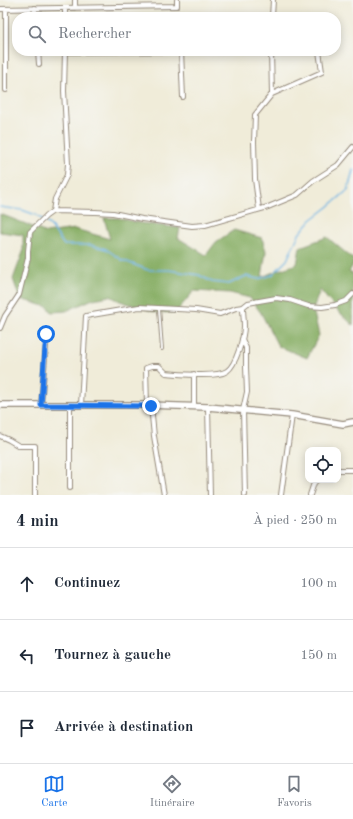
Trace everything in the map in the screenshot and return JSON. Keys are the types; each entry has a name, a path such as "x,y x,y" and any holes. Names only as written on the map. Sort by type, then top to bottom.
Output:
{"street":[{"path":"74,0 75,8"},
{"path":"0,9 177,6 177,0"},
{"path":"272,12 273,0"},
{"path":"35,8 35,12"},
{"path":"6,9 6,90"},
{"path":"38,56 39,64"},
{"path":"53,211 55,199 67,175 68,164 64,91 65,56"},
{"path":"181,56 183,97"},
{"path":"271,56 272,94"},
{"path":"259,209 254,142 255,115 272,94 322,72 320,56"},
{"path":"0,328 4,316 19,295 28,258 30,232 53,211 113,213 142,219 192,226 205,225 259,209 296,195 313,181 338,165 353,147"},
{"path":"81,405 86,316 139,307 196,310 220,314 243,307 248,303 276,298 290,300 308,306 329,306 346,301 353,294"},
{"path":"164,495 149,405 146,368 159,366 166,373 216,375 227,372 232,366 242,339 244,327 243,307"},
{"path":"41,405 46,334"},
{"path":"242,339 246,348 247,392 244,410 245,495"},
{"path":"194,374 194,407"},
{"path":"0,405 149,405 208,407 292,415 343,424 353,422"},
{"path":"70,405 70,488"},
{"path":"208,407 210,495"},
{"path":"281,495 292,415"},
{"path":"0,436 19,446 35,446 35,495"},
{"path":"341,470 353,470"},
{"path":"310,495 314,483"}],"lane":[{"path":"159,309 162,349"}],"green space":[{"path":"0,214 46,233 75,229 110,239 104,218 119,218 140,223 180,228 178,238 206,255 216,242 234,230 262,238 266,251 262,277 297,264 300,247 327,237 353,259 353,265 349,272 353,274 353,325 336,309 320,290 313,309 319,335 307,358 278,346 261,313 250,298 230,293 194,291 176,312 158,313 120,301 110,296 93,299 66,311 52,312 48,307 20,299 13,279 23,252 23,235 0,232"}],"waterway":[{"path":"0,207 22,210 36,215 51,226 64,245 90,245 106,249 122,260 148,270 169,270 199,275 212,282 229,284 246,276 258,279 272,275 287,260 299,234 311,220 348,190 353,170"}],"route":[{"path":"46,334 41,405 151,406"}]}
